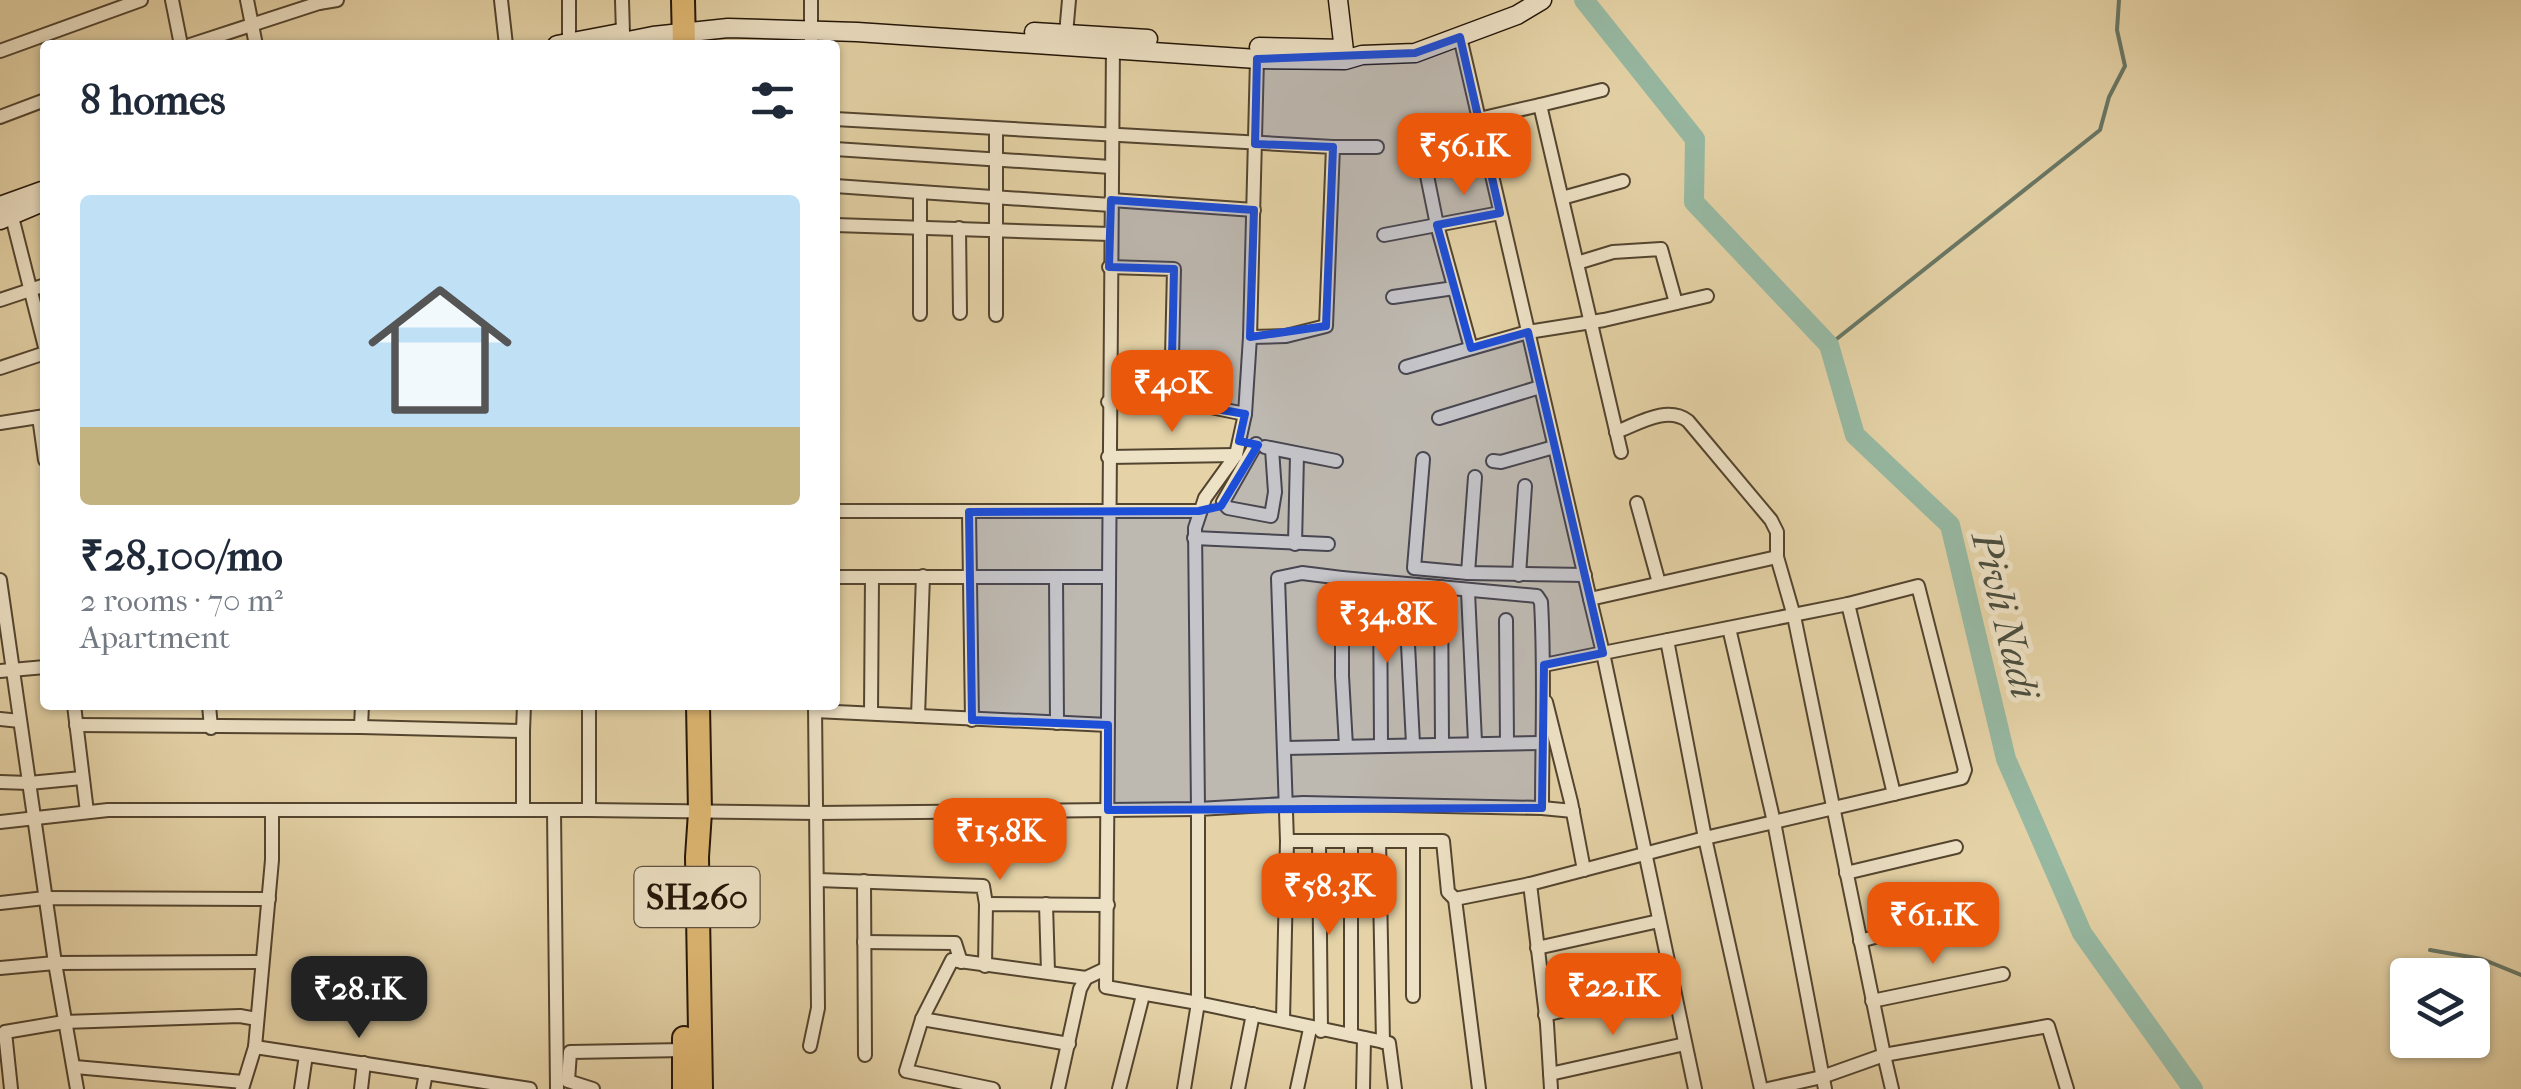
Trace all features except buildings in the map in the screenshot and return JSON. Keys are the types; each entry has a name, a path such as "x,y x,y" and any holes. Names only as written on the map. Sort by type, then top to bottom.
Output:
{"highway":[{"path":"684,1089 693,812 686,710"},
{"name":"SH260","path":"698,710 693,812 701,1089"}],"main road":[{"path":"1338,0 1350,54"},
{"path":"624,40 689,25 811,24 1066,34 1256,59 1415,53 1517,16 1542,0"},
{"path":"811,24 1350,54"},
{"path":"5,211 40,192"},
{"path":"5,211 40,202"}],"street":[{"path":"0,51 142,0"},
{"path":"172,0 180,40"},
{"path":"248,0 255,40"},
{"path":"205,40 319,2 338,0"},
{"path":"501,0 505,40"},
{"path":"564,40 569,0"},
{"path":"620,40 622,0"},
{"path":"1066,34 1069,0"},
{"path":"1460,37 1603,652 1694,1089"},
{"path":"1113,43 1106,987 1389,1043 1395,1089"},
{"path":"1184,1089 1198,1003 1194,538 1201,508 1238,448 1245,414 1256,59"},
{"path":"1479,119 1602,90"},
{"path":"0,117 40,102"},
{"path":"1540,105 1621,452"},
{"path":"840,119 1254,144 1377,147"},
{"path":"996,129 996,316"},
{"path":"1250,337 1286,336 1326,326 1333,146"},
{"path":"1421,146 1437,226 1471,348"},
{"path":"840,148 1111,167"},
{"path":"1562,198 1623,182"},
{"path":"840,186 1254,210"},
{"path":"920,192 920,314"},
{"path":"0,300 39,287 5,211"},
{"path":"1384,235 1500,213"},
{"path":"840,225 1110,234"},
{"path":"959,228 960,313"},
{"path":"1578,263 1613,252 1661,250 1676,303"},
{"path":"1109,267 1174,268 1171,401"},
{"path":"1394,297 1454,288"},
{"path":"1406,367 1528,332 1593,322 1707,296"},
{"path":"0,368 40,352"},
{"path":"1439,418 1540,387"},
{"path":"1108,402 1171,401 1245,414"},
{"path":"1616,432 1667,413 1679,414 1777,532 1777,557 1794,616 1892,1089"},
{"path":"0,422 40,417"},
{"path":"1108,457 1256,444 1336,461"},
{"path":"840,510 1107,512 1201,508 1223,502 1256,444"},
{"path":"1494,461 1554,447"},
{"path":"1223,502 1228,508 1271,516 1275,492 1272,449"},
{"path":"1295,544 1297,455"},
{"path":"1424,459 1414,568 1585,575"},
{"path":"1468,573 1475,477"},
{"path":"1520,575 1525,486"},
{"path":"1636,503 1659,583"},
{"path":"969,512 972,720"},
{"path":"1194,538 1328,544"},
{"path":"1590,598 1777,557"},
{"path":"1282,1020 1286,805 1278,578 1302,573 1380,584 1538,596 1544,664 1542,808"},
{"path":"918,716 922,576"},
{"path":"840,577 1108,577"},
{"path":"871,712 872,577"},
{"path":"1056,577 1057,723"},
{"path":"1342,578 1346,746"},
{"path":"0,580 7,671 20,722 77,1089"},
{"path":"1380,584 1378,666 1382,745"},
{"path":"1405,585 1413,744"},
{"path":"1441,586 1442,743"},
{"path":"1456,899 1962,778 1966,770 1918,586 1794,616 1544,664"},
{"path":"1468,592 1475,742"},
{"path":"1848,604 1894,794"},
{"path":"1506,620 1507,743"},
{"path":"1729,628 1774,822 1823,1083"},
{"path":"1667,640 1705,838 1765,1089 1823,1083 1884,1055 2048,1026 2067,1089"},
{"path":"7,671 40,668"},
{"path":"1541,691 1550,710 1584,870"},
{"path":"74,710 88,812"},
{"path":"210,710 211,728"},
{"path":"361,727 362,710"},
{"path":"523,809 524,710"},
{"path":"588,810 589,710"},
{"path":"810,1046 818,1008 815,710"},
{"path":"840,710 1108,725"},
{"path":"0,719 20,722"},
{"path":"76,725 523,731"},
{"path":"1285,748 1475,742 1542,744"},
{"path":"0,782 29,784 82,778"},
{"path":"0,822 88,812 272,810 817,813 1286,805 1573,811"},
{"path":"75,1067 243,1086 256,1047 269,899 272,810"},
{"path":"554,810 556,1089"},
{"path":"1286,841 1443,842 1448,892 1456,899 1478,1089"},
{"path":"1297,1089 1316,1030 1320,841"},
{"path":"1350,841 1357,1037 1363,1089"},
{"path":"1380,841 1383,1042"},
{"path":"1413,841 1413,996"},
{"path":"1846,873 1956,848"},
{"path":"818,880 983,886 985,966"},
{"path":"864,881 864,1055"},
{"path":"1530,884 1550,1082 1685,1044"},
{"path":"0,903 46,898 269,899"},
{"path":"986,904 1108,905"},
{"path":"1046,904 1048,972"},
{"path":"1860,941 1969,911"},
{"path":"1538,948 1659,920"},
{"path":"864,942 955,943 960,962"},
{"path":"993,1089 906,1070 922,1019 952,960 1086,978 1105,970"},
{"path":"0,968 55,963 262,962"},
{"path":"1872,1001 2003,974"},
{"path":"1058,1089 1080,988 1086,978"},
{"path":"1546,1014 1672,982"},
{"path":"1119,1089 1143,995"},
{"path":"1238,1089 1253,1014"},
{"path":"11,1089 2,1032 64,1022 240,1016 257,1019"},
{"path":"922,1019 1069,1044"},
{"path":"256,1047 480,1085 530,1089"},
{"path":"593,1089 568,1081 570,1052 684,1050"},
{"path":"301,1089 306,1055"},
{"path":"360,1089 364,1064"},
{"path":"424,1089 426,1073"}],"highlighted area":[{"path":"1460,37 1500,213 1437,225 1471,348 1528,332 1603,653 1544,665 1542,808 1108,810 1108,725 972,720 969,512 1199,511 1221,506 1258,445 1239,441 1245,414 1171,401 1174,269 1109,267 1111,200 1254,210 1250,337 1326,326 1333,147 1255,144 1257,59 1415,53"}],"waterway":[{"name":"Pivli Nadi","path":"1584,0 1695,139 1694,202 1829,345 1855,435 1950,525 2006,759 2082,933 2193,1089"},
{"path":"1829,345 2100,130 2109,97 2125,66 2117,30 2119,0"},
{"path":"2430,950 2482,959 2521,975"}]}
